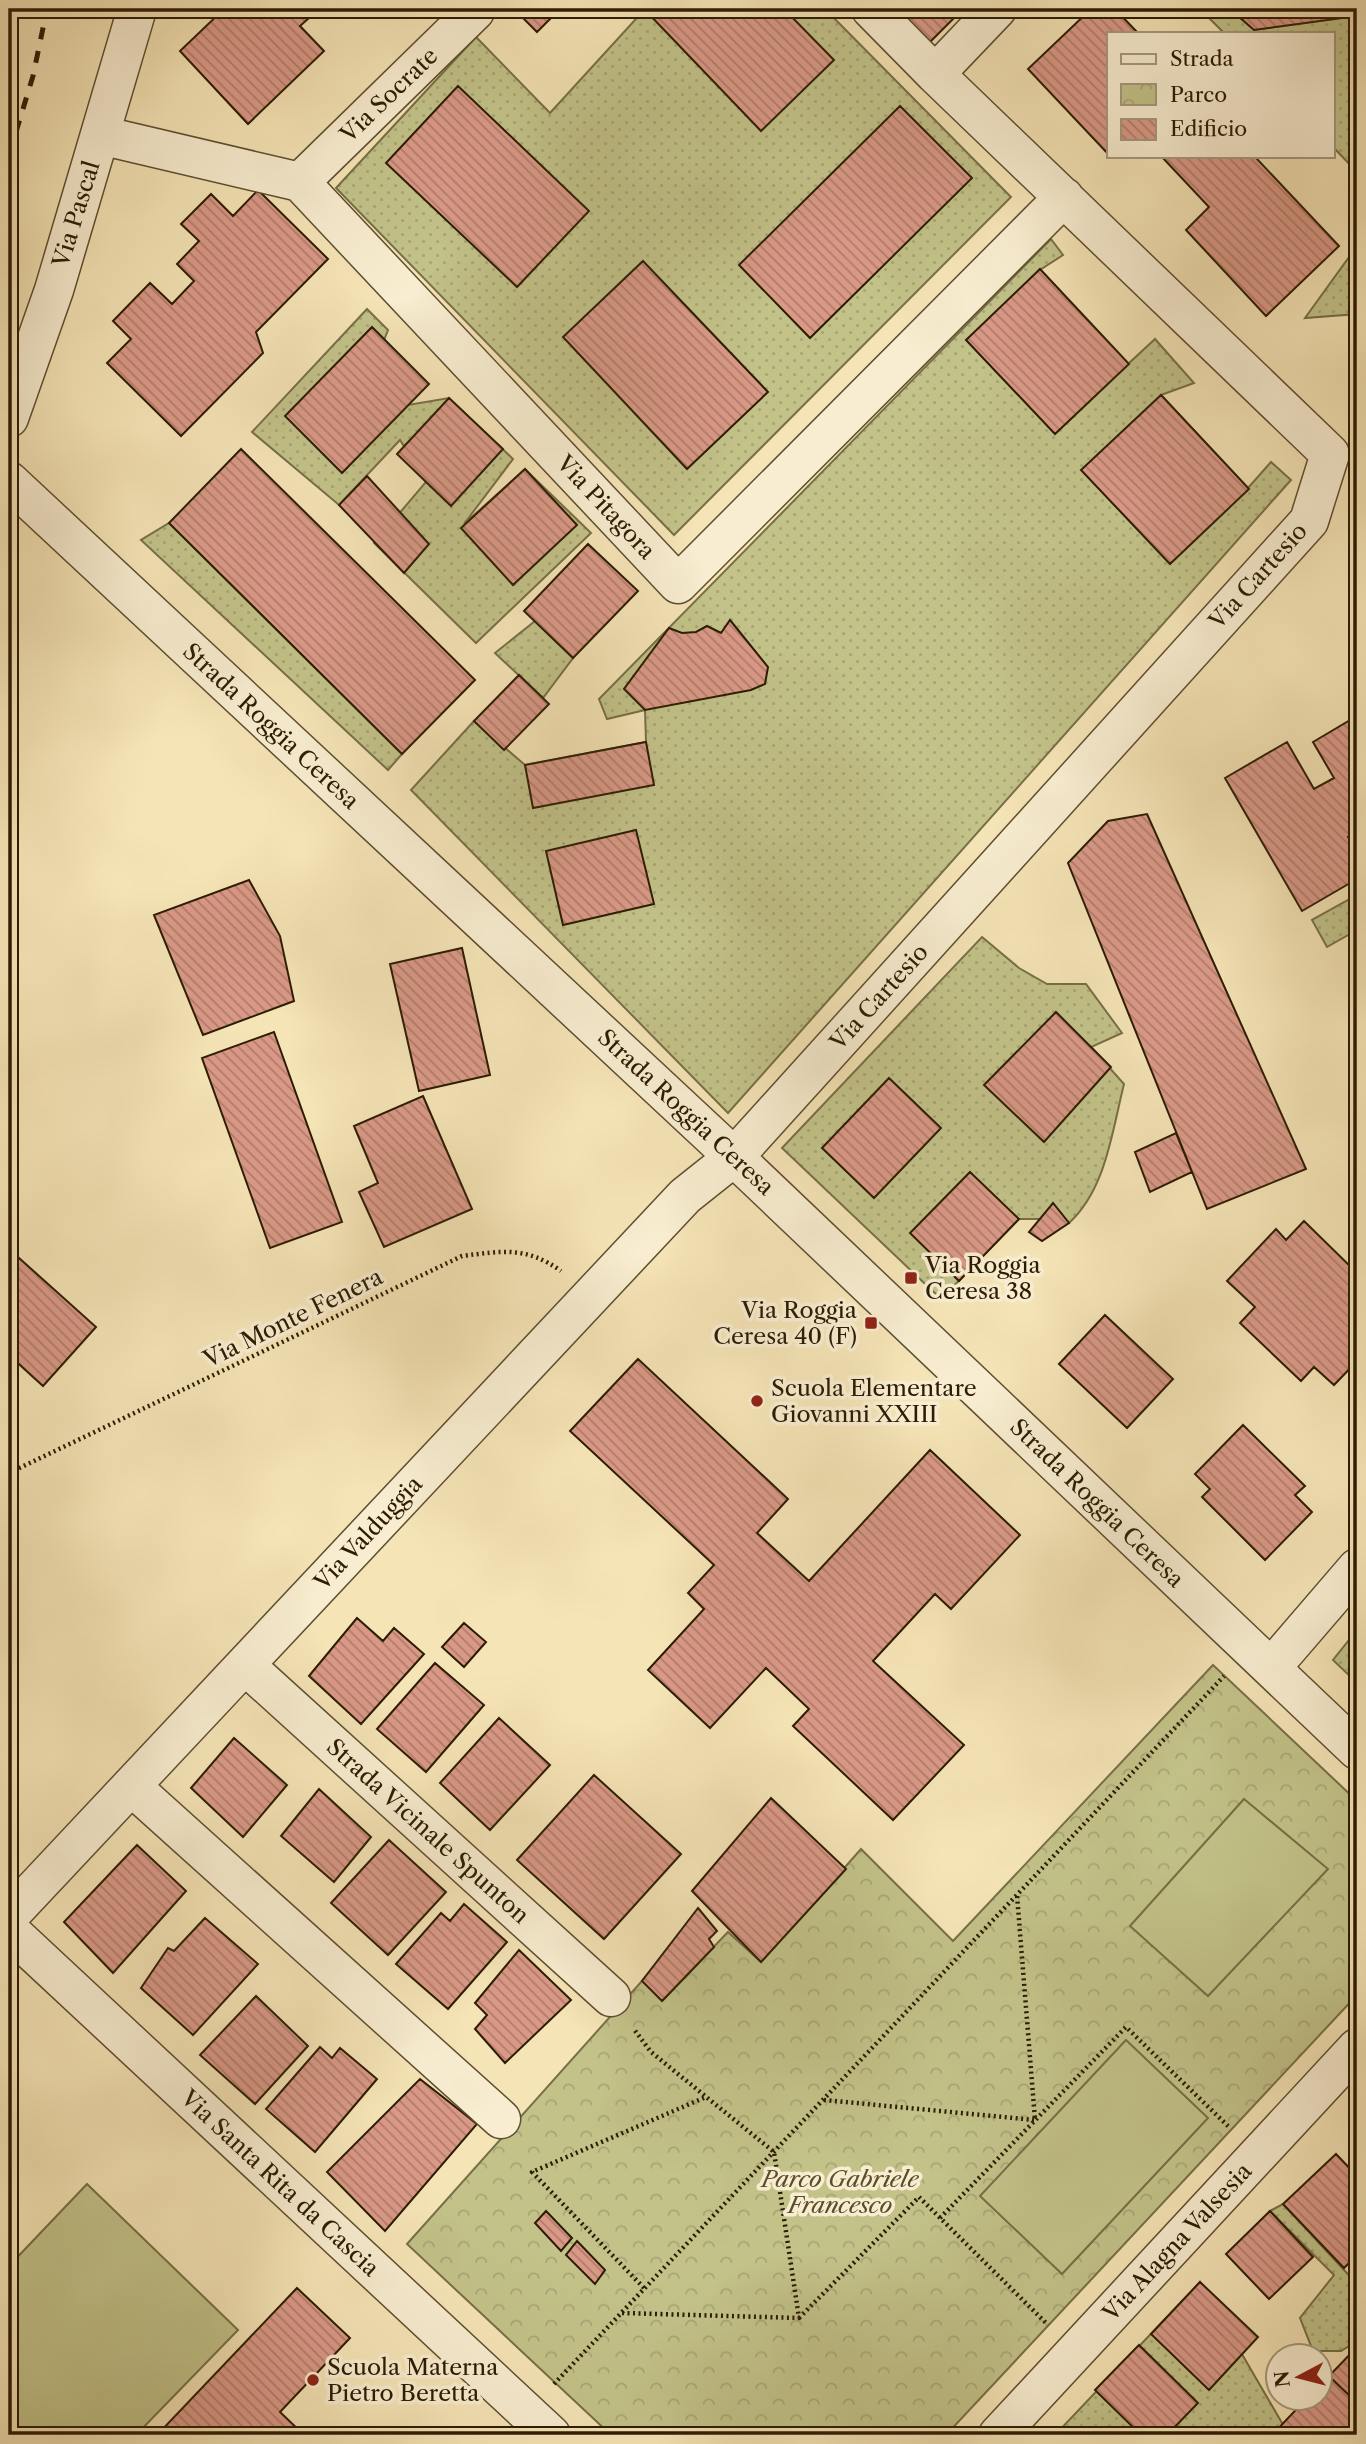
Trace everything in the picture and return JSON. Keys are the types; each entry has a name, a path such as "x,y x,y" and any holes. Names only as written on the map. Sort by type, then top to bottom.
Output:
{"street":[{"name":"Via Pascal","path":"9,418 54,290 136,9"},
{"name":"Via Socrate","path":"300,182 475,11 473,9"},
{"path":"871,9 935,74 997,9"},
{"name":"Via Cartesio","path":"734,1157 1309,521 1330,454 935,74"},
{"path":"100,135 300,182"},
{"name":"Via Pitagora","path":"300,182 678,584 1063,197"},
{"name":"Strada Roggia Ceresa","path":"9,481 734,1157 1357,1750"},
{"name":"Via Valduggia","path":"9,1916 685,1196 734,1157"},
{"path":"1271,1668 1357,1568"},
{"name":"Strada Vicinale Spunton","path":"245,1665 618,2008"},
{"path":"131,1786 501,2119"},
{"name":"Via Santa Rita da Cascia","path":"9,1930 543,2433"},
{"name":"Via Alagna Valsesia","path":"998,2435 1357,2048"}],"path":[{"name":"Via Monte Fenera","path":"9,1473 462,1256 509,1251 541,1256 594,1293"},
{"path":"548,2389 1230,1670"},
{"path":"1017,1895 1035,2120"},
{"path":"618,2008 651,2052 774,2152 799,2318"},
{"path":"940,2218 1126,2026 1234,2132"},
{"path":"644,2288 532,2172 706,2097"},
{"path":"823,2099 1035,2120"},
{"path":"620,2313 799,2318 919,2197 1051,2328"}],"green space":[{"path":"645,9 825,9 1011,197 674,535 336,188 476,37 550,113"},
{"path":"1200,9 1230,9 1254,30 1357,16 1357,172 1334,148 1334,32 1223,32"},
{"path":"1051,239 1063,255 1040,270 1128,364 1155,339 1194,383 1161,395 1248,488 1271,462 1291,480 728,1113 411,790 474,721 525,765 646,742 645,710 607,719 599,699"},
{"path":"1357,246 1357,314 1305,318"},
{"path":"367,309 388,330 366,386 408,405 449,398 513,459 464,524 525,469 591,533 476,643 374,543 426,482 400,440 339,505 252,432"},
{"path":"169,523 402,754 388,770 141,540"},
{"path":"535,621 573,658 543,698 495,653"},
{"path":"1357,895 1357,930 1327,947 1312,920"},
{"path":"982,937 1019,968 1047,984 1086,984 1122,1033 1091,1047 1124,1084 1106,1159 1092,1194 1081,1209 1069,1223 1053,1203 1042,1219 1019,1219 941,1299 782,1148"},
{"path":"1357,1630 1357,1683 1333,1660"},
{"name":"Parco Gabriele Francesco","path":"1213,1665 1357,1801 1357,1995 946,2435 611,2435 407,2244 642,1981 663,2000 728,1932 761,1962 861,1849 953,1941"},
{"path":"1244,1799 1328,1869 1208,1996 1130,1926"},
{"path":"1126,2040 1208,2118 1062,2274 980,2196"},
{"path":"87,2184 238,2330 136,2435 9,2435 9,2266"},
{"path":"1283,2204 1357,2284 1357,2300 1350,2308 1357,2315 1357,2341 1341,2351 1334,2351 1334,2342 1309,2342 1300,2318 1334,2275 1270,2211"},
{"path":"1200,2282 1264,2392 1264,2412 1276,2412 1289,2435 1055,2435"}],"building":[{"path":"224,9 319,9 300,26 324,51 248,124 180,51"},
{"path":"514,9 560,9 537,32"},
{"path":"784,9 834,60 761,131 645,10"},
{"path":"891,9 963,9 927,45"},
{"path":"1091,9 1115,9 1137,32 1107,32 1107,153 1028,69"},
{"path":"1230,9 1357,9 1357,16 1254,30"},
{"path":"458,86 589,211 517,287 386,163"},
{"path":"900,106 972,178 810,338 739,265"},
{"path":"1163,158 1258,158 1339,246 1266,316 1186,230 1209,207"},
{"path":"258,190 328,259 256,332 263,353 181,436 107,363 131,339 113,321 150,283 172,304 194,281 177,264 199,241 181,224 211,194 233,216"},
{"path":"643,261 768,392 687,469 563,337"},
{"path":"1040,269 1129,364 1055,434 966,340"},
{"path":"372,327 429,384 342,473 285,416"},
{"path":"1161,395 1249,489 1170,564 1081,470"},
{"path":"449,398 503,449 451,506 397,454"},
{"path":"241,449 475,680 402,754 169,523"},
{"path":"525,469 577,525 513,585 461,528"},
{"path":"367,476 429,544 404,573 339,505"},
{"path":"588,544 638,591 573,658 524,611"},
{"path":"730,620 768,667 765,684 751,690 645,710 624,689 669,628 682,633 696,632 707,626 721,633"},
{"path":"519,675 549,704 504,750 474,721"},
{"path":"1357,716 1357,832 1348,837 1357,853 1357,879 1302,911 1225,778 1287,742 1314,789 1334,778 1313,742"},
{"path":"646,742 654,785 533,808 525,765"},
{"path":"1147,814 1306,1169 1207,1209 1068,863 1108,821"},
{"path":"636,830 654,904 563,925 546,851"},
{"path":"249,880 280,936 294,1001 203,1035 154,915"},
{"path":"462,948 490,1075 419,1091 390,964"},
{"path":"1056,1012 1111,1067 1044,1142 984,1085"},
{"path":"274,1032 342,1222 270,1248 202,1058"},
{"path":"889,1078 941,1128 874,1198 822,1148"},
{"path":"423,1096 472,1209 384,1247 359,1192 378,1183 354,1126"},
{"path":"1176,1133 1192,1172 1150,1192 1135,1152"},
{"path":"970,1172 1019,1219 959,1281 910,1233"},
{"path":"1053,1203 1069,1223 1042,1241 1029,1232"},
{"path":"1304,1221 1357,1273 1357,1286 1350,1294 1357,1301 1357,1361 1334,1385 1314,1367 1301,1381 1240,1323 1255,1307 1227,1281 1276,1229 1286,1240"},
{"path":"9,1249 96,1327 43,1386 9,1355"},
{"path":"1105,1315 1173,1379 1127,1428 1059,1364"},
{"path":"638,1359 788,1499 757,1533 809,1581 930,1450 1020,1535 951,1609 935,1594 873,1661 964,1745 893,1820 793,1726 809,1709 766,1668 710,1728 648,1670 704,1609 688,1593 714,1565 570,1431"},
{"path":"1243,1425 1305,1486 1295,1495 1312,1512 1265,1560 1202,1497 1210,1489 1195,1474"},
{"path":"357,1618 383,1641 394,1628 424,1654 361,1724 309,1676"},
{"path":"464,1623 486,1642 464,1667 442,1647"},
{"path":"435,1663 484,1705 426,1772 377,1729"},
{"path":"499,1718 550,1765 490,1830 440,1783"},
{"path":"234,1738 287,1785 243,1837 191,1788"},
{"path":"594,1775 681,1854 604,1939 517,1860"},
{"path":"319,1789 371,1837 334,1882 281,1836"},
{"path":"771,1798 846,1869 761,1962 692,1891"},
{"path":"389,1840 446,1892 388,1955 331,1903"},
{"path":"137,1845 186,1891 113,1973 64,1922"},
{"path":"464,1904 507,1942 448,2009 396,1964 441,1913 450,1921"},
{"path":"698,1908 717,1931 709,1939 714,1947 662,2001 642,1981"},
{"path":"205,1918 258,1964 193,2035 141,1988 168,1948 174,1951"},
{"path":"519,1950 571,2000 505,2063 475,2029 487,2015 475,2003"},
{"path":"256,1996 308,2046 255,2104 200,2055"},
{"path":"320,2047 332,2058 340,2048 377,2079 315,2152 266,2109"},
{"path":"420,2079 477,2124 385,2231 327,2172"},
{"path":"1336,2154 1357,2176 1357,2255 1344,2268 1283,2204"},
{"path":"546,2211 572,2238 561,2251 535,2223"},
{"path":"1270,2211 1313,2257 1269,2299 1226,2254"},
{"path":"577,2241 605,2270 595,2284 566,2255"},
{"path":"1200,2282 1258,2337 1209,2390 1151,2334"},
{"path":"297,2288 350,2338 280,2412 304,2435 157,2435"},
{"path":"1139,2345 1198,2403 1167,2435 1141,2435 1095,2390"},
{"path":"1357,2347 1357,2403 1334,2381 1334,2371"},
{"path":"1334,2381 1357,2403 1357,2435 1272,2435 1294,2412 1334,2412"}],"railway":[{"path":"9,155 33,76 47,9"}],"place":[{"name":"Via Roggia Ceresa 38","path":"911,1278"},
{"name":"Via Roggia Ceresa 40 (F)","path":"871,1323"},
{"name":"Scuola Elementare Giovanni XXIII","path":"757,1401"},
{"name":"Scuola Materna Pietro Beretta","path":"313,2380"}]}
